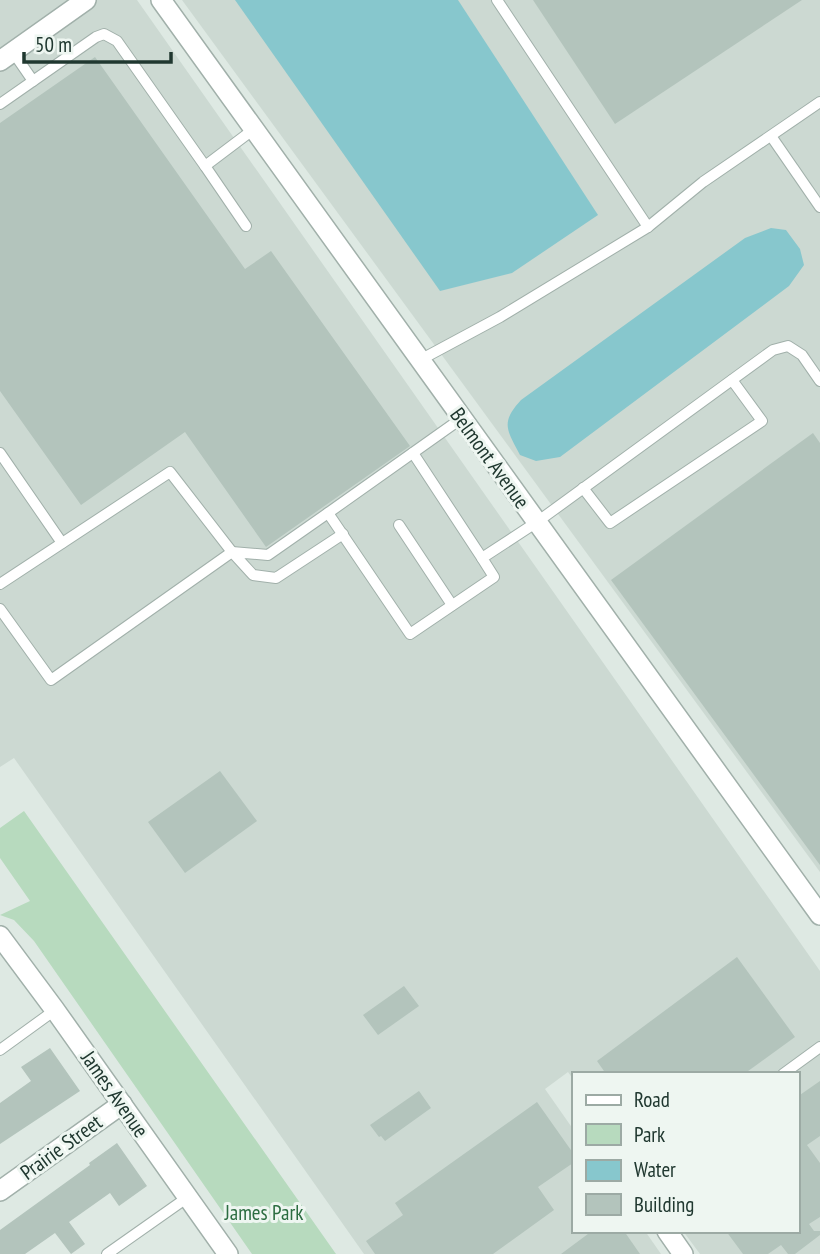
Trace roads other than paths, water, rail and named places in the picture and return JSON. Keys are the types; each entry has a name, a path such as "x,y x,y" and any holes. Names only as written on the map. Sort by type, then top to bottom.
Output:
{"street":[{"path":"6,57 86,0"},
{"name":"Belmont Avenue","path":"161,0 820,915"},
{"name":"James Avenue","path":"0,936 228,1254"},
{"name":"Prairie Street","path":"0,1191 122,1104"},
{"path":"668,1233 683,1254"}],"lane":[{"path":"497,0 648,227"},
{"path":"0,104 96,37 104,34 112,37 246,226"},
{"path":"6,57 33,81"},
{"path":"420,360 500,317 648,227 703,182 820,102"},
{"path":"205,166 254,129"},
{"path":"771,136 820,208"},
{"path":"482,558 537,522 773,351 788,346 802,355 820,381"},
{"path":"583,488 610,523 762,421 732,380"},
{"path":"0,609 51,680 232,552 268,555 462,418"},
{"path":"0,453 62,542"},
{"path":"328,513 410,634 494,578 413,453"},
{"path":"0,584 170,471 253,575 276,578 343,534"},
{"path":"399,525 452,605"},
{"path":"0,1049 55,1010"},
{"path":"786,1072 820,1047"},
{"path":"107,1254 188,1197"}],"water":[{"path":"235,0 458,0 598,215 512,273 440,291"},
{"path":"771,228 786,230 800,249 804,265 789,286 560,457 536,461 520,455 509,433 508,421 521,400 745,238"}],"park label":[{"name":"James Park","path":"264,1212"}]}
